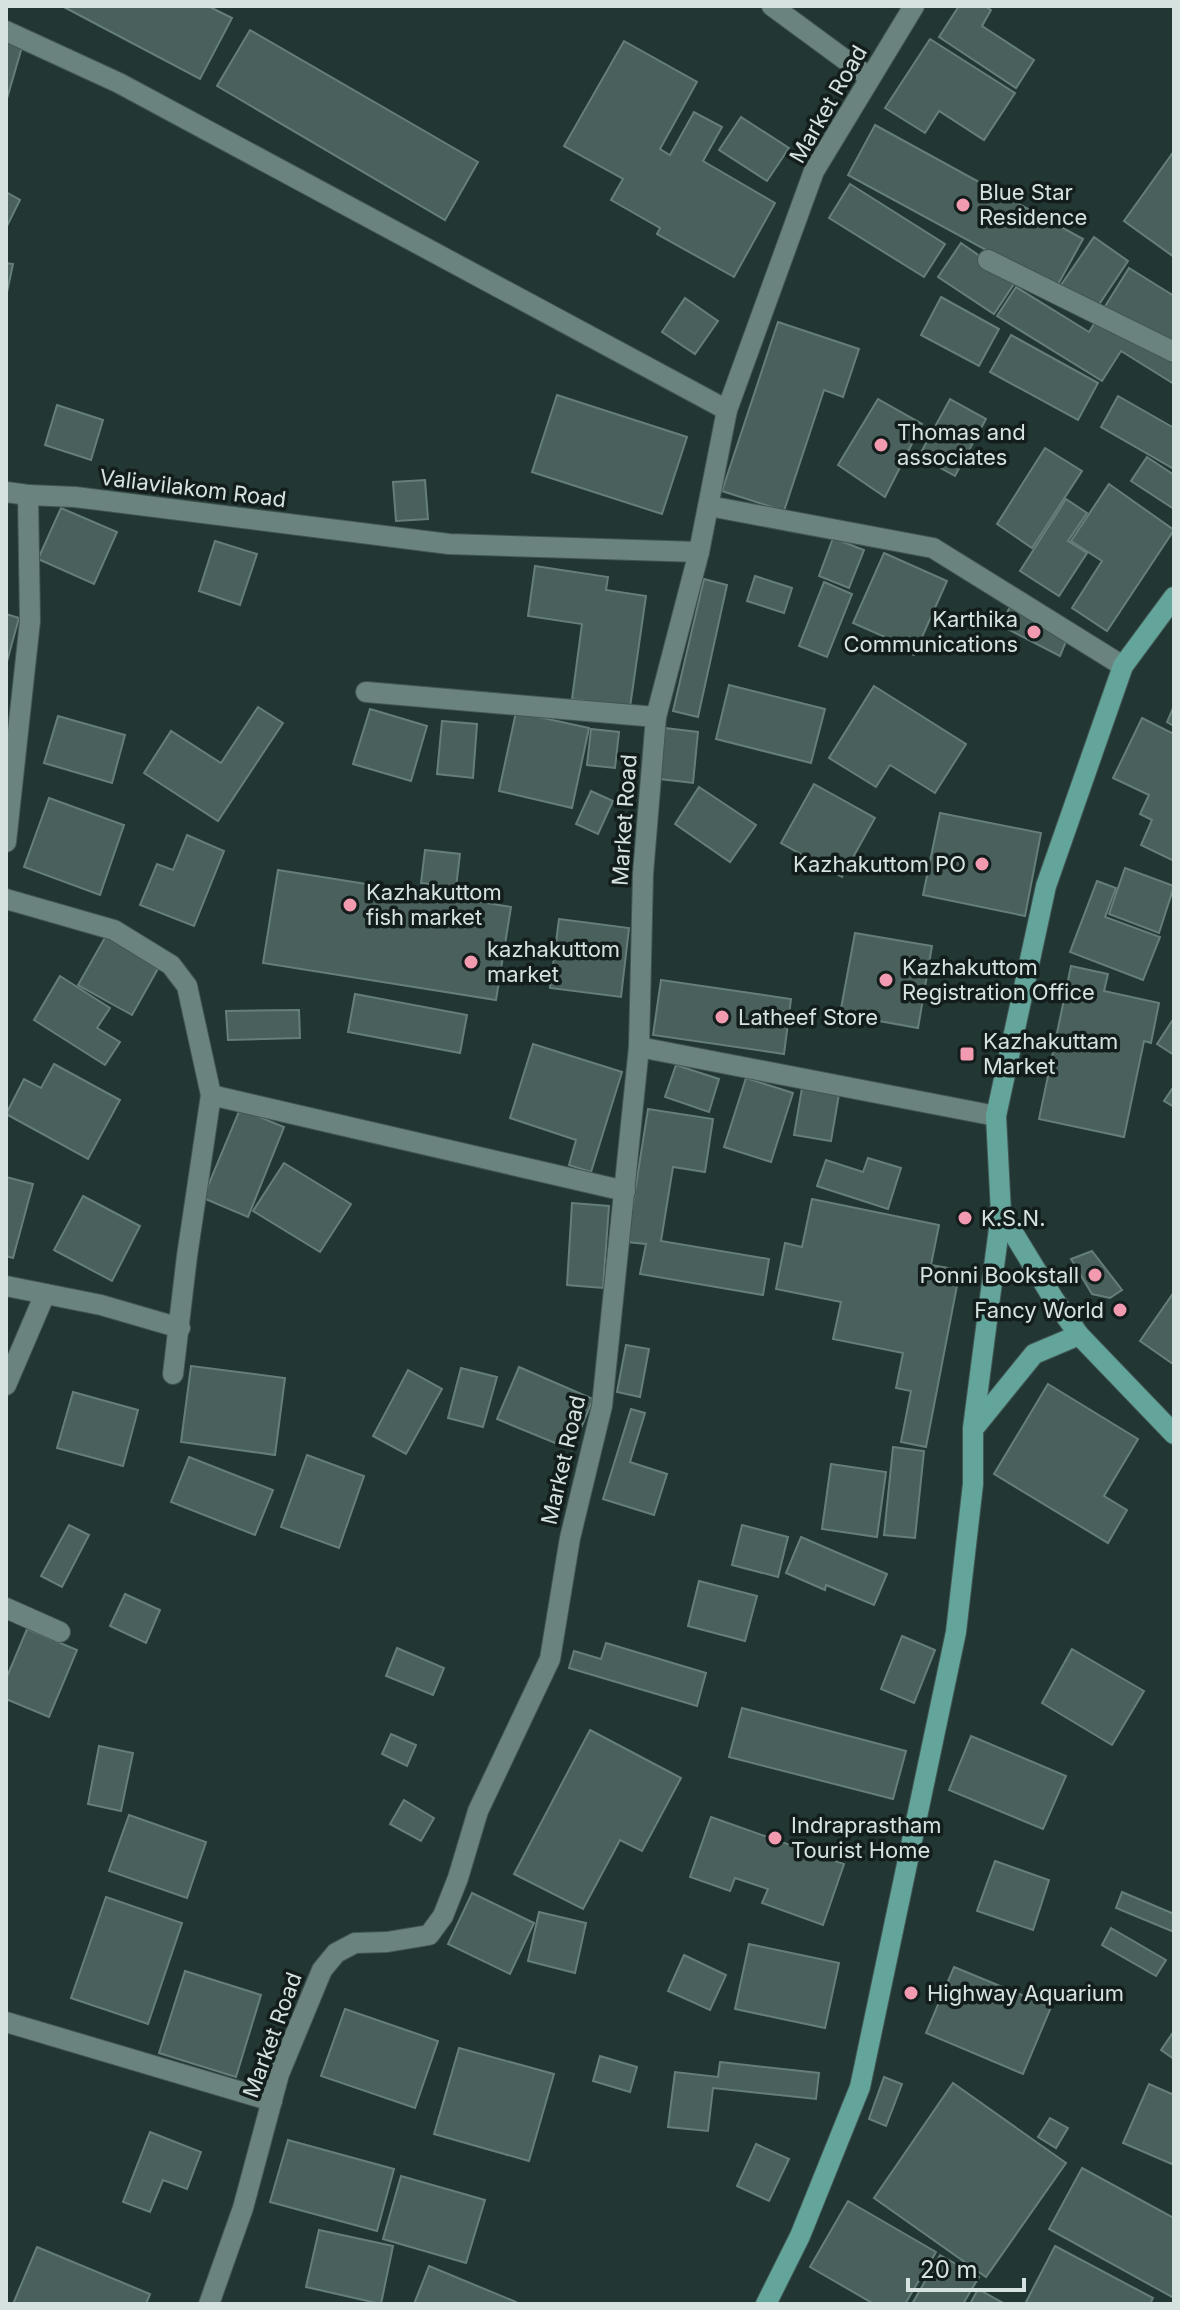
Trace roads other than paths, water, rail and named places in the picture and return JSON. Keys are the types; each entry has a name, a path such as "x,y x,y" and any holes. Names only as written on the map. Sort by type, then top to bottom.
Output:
{"main road":[{"path":"766,2304 800,2236 860,2087 956,1632 973,1484 973,1428 1001,1213 996,1116 1046,886 1123,666 1174,597"},
{"path":"1001,1213 1079,1335 1174,1434"},
{"path":"973,1428 1034,1354 1079,1335"}],"street":[{"path":"772,6 870,78"},
{"name":"Market Road","path":"209,2304 243,2208 279,2074 322,1970 336,1953 355,1943 387,1942 429,1935 443,1916 478,1811 550,1659 570,1538 602,1406 639,1047 643,874 656,717 699,552 727,410 814,171 914,6"},
{"path":"6,31 119,83 727,410"},
{"path":"988,260 1174,352"},
{"name":"Valiavilakom Road","path":"6,492 75,497 449,544 699,552"},
{"path":"6,842 30,621 28,495"},
{"path":"709,506 933,548 1123,666"},
{"path":"366,692 656,717"},
{"path":"6,899 114,930 171,965 187,986 211,1095 173,1374"},
{"path":"639,1047 996,1116"},
{"path":"211,1095 625,1191"},
{"path":"6,1286 101,1305 180,1328"},
{"path":"6,1385 45,1294"},
{"path":"6,1608 60,1632"},
{"path":"6,2022 272,2101"}],"place":[{"name":"Blue Star Residence","path":"963,205"},
{"name":"Thomas and associates","path":"881,445"},
{"name":"Karthika Communications","path":"1034,632"},
{"name":"Kazhakuttom PO","path":"982,864"},
{"name":"Kazhakuttom fish market","path":"350,905"},
{"name":"kazhakuttom market","path":"471,962"},
{"name":"Kazhakuttom Registration Office","path":"886,980"},
{"name":"Latheef Store","path":"722,1017"},
{"name":"Kazhakuttam Market","path":"967,1054"},
{"name":"K.S.N.","path":"965,1218"},
{"name":"Ponni Bookstall","path":"1095,1275"},
{"name":"Fancy World","path":"1120,1310"},
{"name":"Indraprastham Tourist Home","path":"775,1838"},
{"name":"Highway Aquarium","path":"911,1993"}]}
